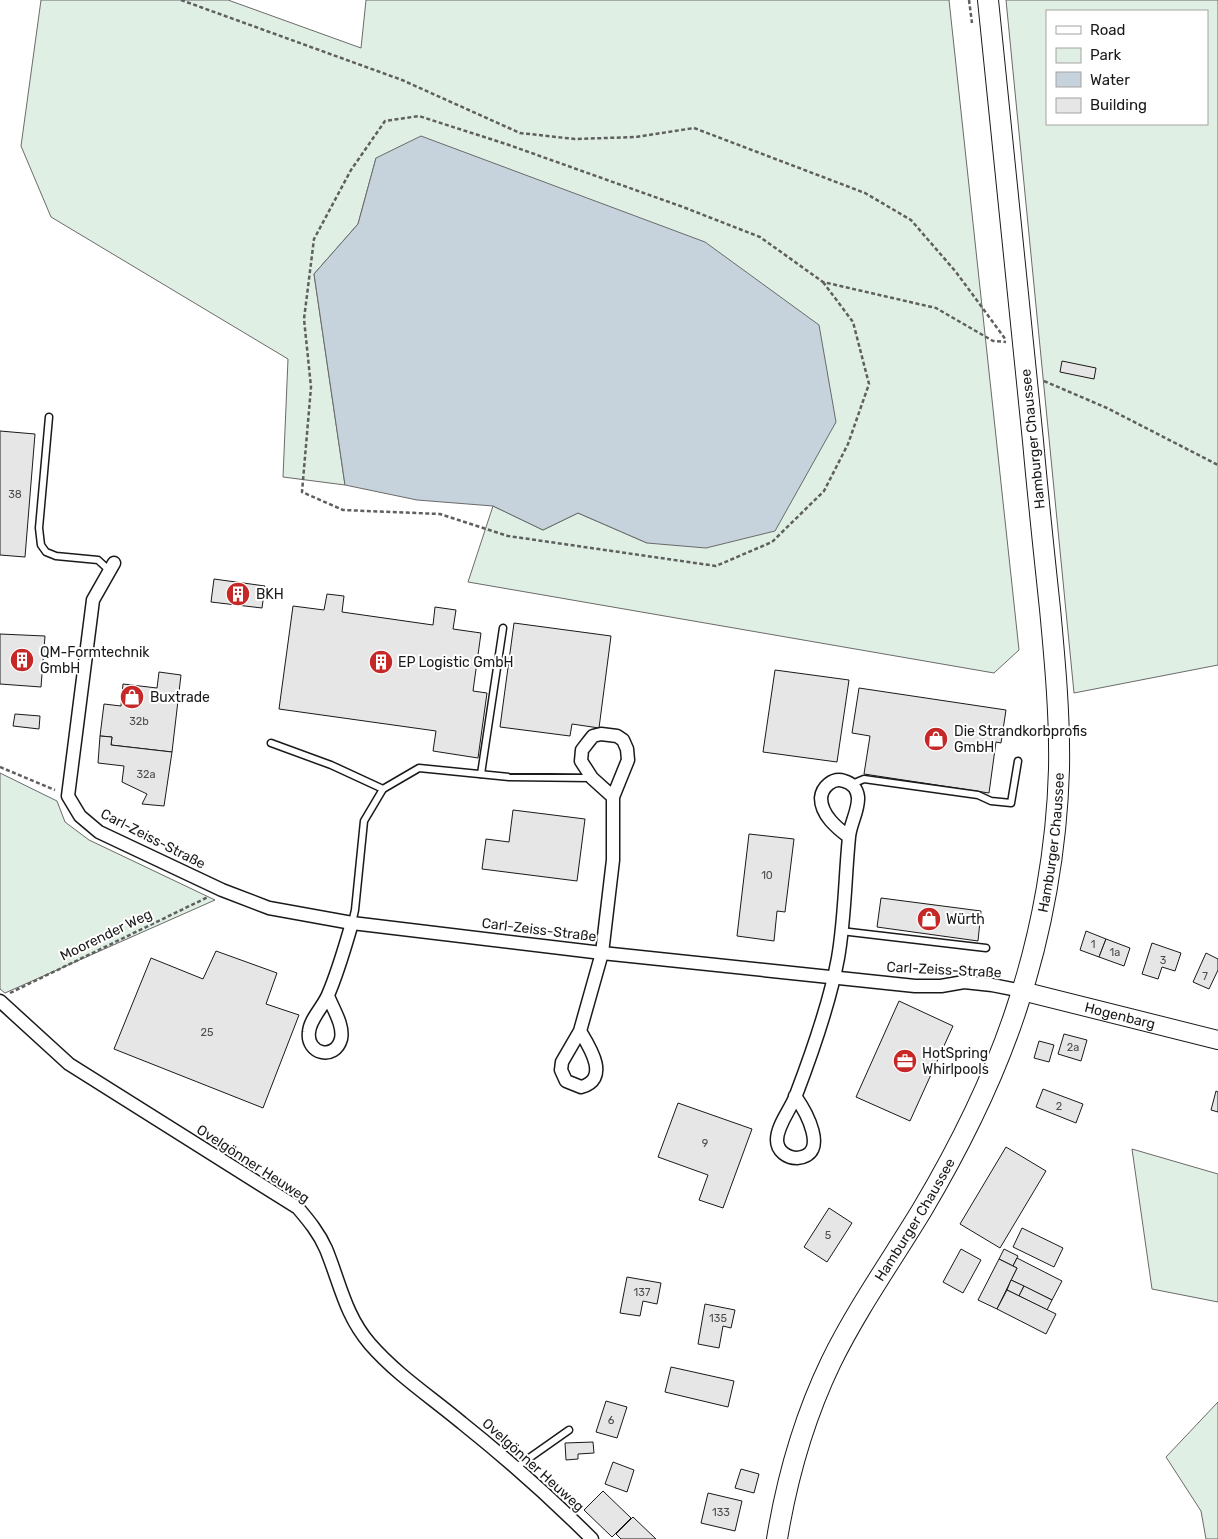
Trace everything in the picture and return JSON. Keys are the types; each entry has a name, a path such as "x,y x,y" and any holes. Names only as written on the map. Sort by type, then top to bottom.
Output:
{"main road":[{"name":"Hamburger Chaussee","path":"777,1539 784,1499 815,1398 832,1362 868,1296 922,1209 967,1127 996,1064 1022,990 1040,919 1051,854 1059,766 1054,652 988,0"}],"street":[{"path":"68,796 92,600 112,567"},
{"name":"Carl-Zeiss-Straße","path":"580,1031 602,953 613,860 613,797 628,760 627,749 623,740 608,734 594,736 582,750 581,761 592,778 613,797"},
{"path":"795,1096 834,976 838,956 849,837 858,798 857,791 852,784 844,780 834,781 827,785 822,792 821,801 823,809 830,820 849,837"},
{"name":"Carl-Zeiss-Straße","path":"68,796 80,816 99,832 222,890 268,908 352,923 602,953 915,986 970,983 1022,990"},
{"path":"328,996 352,923"},
{"name":"Hogenbarg","path":"1022,990 1218,1040"},
{"name":"Ovelgönner Heuweg","path":"4,997 69,1064 298,1208 314,1227 325,1248 347,1310 370,1344 415,1387 461,1422 561,1508 592,1539"}],"lane":[{"path":"49,418 39,528 41,545 46,552 56,556 98,560 112,567"},
{"path":"481,774 503,628"},
{"path":"271,743 331,765 383,789"},
{"path":"852,784 864,780 978,795 991,801 1011,803 1018,761"},
{"path":"352,923 360,873 364,821 383,789 419,768 509,777 592,778"},
{"path":"840,931 986,948"},
{"path":"515,1468 569,1430"}],"path":[{"path":"181,0 402,80 520,133 575,140 636,137 694,128 865,193 911,220 956,272 1009,343"},
{"path":"823,282 853,322 870,384 848,444 824,491 772,542 716,566 508,536 440,514 343,510 302,492 312,387 304,320 314,239 351,170 384,121 419,116 509,145 683,207 760,237 823,282 936,308 993,341"},
{"path":"1026,372 1107,408 1218,465"},
{"path":"0,767 68,796"},
{"name":"Moorender Weg","path":"4,997 222,890"}],"green space":[{"path":"41,0 228,0 361,48 366,0 949,0 1019,650 994,673 468,582 493,506 543,530 578,513 647,543 376,158 358,224 314,274 345,485 283,477 288,359 51,217 21,146"},
{"path":"1006,0 1218,0 1218,665 1074,693"},
{"path":"0,773 57,801 65,822 89,840 215,900 5,993 0,989"},
{"path":"1132,1149 1218,1174 1218,1302 1152,1289"},
{"path":"1218,1402 1218,1539 1206,1539 1201,1511 1166,1457"}],"water":[{"path":"421,136 705,242 819,325 836,422 775,531 706,548 647,543 578,513 543,530 493,506 417,500 345,485 314,274 358,224 376,158"}],"building":[{"path":"1062,361 1096,368 1094,379 1060,372"},
{"path":"0,431 35,434 25,557 0,555"},
{"name":"BKH","path":"214,579 265,586 262,608 211,602"},
{"name":"EP Logistic GmbH","path":"327,594 344,596 342,612 433,625 435,607 456,610 453,629 481,633 473,691 487,693 478,758 433,751 436,731 279,709 293,606 324,610"},
{"path":"514,623 611,636 599,728 572,724 570,736 500,727"},
{"name":"QM-Formtechnik GmbH","path":"0,634 45,636 41,687 0,684"},
{"path":"775,670 849,680 837,762 763,752"},
{"path":"159,672 181,675 172,752 111,745 112,737 100,736 104,704 121,706 123,684 157,688"},
{"name":"Die Strandkorbprofis GmbH","path":"859,688 1006,710 1001,743 996,742 989,793 864,774 870,736 852,733"},
{"path":"15,714 40,716 39,729 13,726"},
{"path":"100,736 112,737 111,745 172,752 164,806 142,804 147,794 122,782 124,766 98,763"},
{"path":"513,810 585,819 577,881 482,869 486,839 509,842"},
{"path":"749,834 794,839 785,912 777,911 774,941 737,936"},
{"name":"Würth","path":"881,898 981,911 978,941 877,927"},
{"path":"1086,931 1106,939 1099,957 1080,950"},
{"path":"1106,939 1130,948 1124,966 1099,957"},
{"path":"1152,943 1181,953 1175,971 1162,967 1158,979 1142,974"},
{"path":"216,951 277,973 266,1004 299,1015 263,1108 114,1049 151,958 203,979"},
{"path":"1206,953 1218,959 1218,970 1209,989 1193,982"},
{"name":"HotSpring Whirlpools","path":"899,1001 953,1026 910,1121 856,1097"},
{"path":"1064,1034 1087,1040 1081,1061 1058,1054"},
{"path":"1039,1041 1054,1045 1049,1062 1034,1058"},
{"path":"1043,1089 1083,1104 1076,1123 1036,1107"},
{"path":"1216,1091 1218,1092 1218,1112 1211,1110"},
{"path":"678,1103 752,1129 723,1208 699,1200 708,1175 658,1157"},
{"path":"1006,1147 1046,1171 1000,1248 960,1224"},
{"path":"829,1208 852,1223 827,1262 804,1247"},
{"path":"1022,1228 1063,1248 1054,1267 1013,1247"},
{"path":"961,1249 981,1260 963,1293 943,1282"},
{"path":"1004,1249 1018,1256 1013,1266 999,1259"},
{"path":"1017,1258 1062,1281 1052,1300 1011,1280 1017,1268 1013,1266"},
{"path":"999,1259 1017,1268 997,1309 978,1300"},
{"path":"627,1277 661,1283 657,1304 643,1301 640,1316 620,1313"},
{"path":"1011,1280 1024,1286 1019,1296 1007,1290"},
{"path":"1024,1286 1052,1300 1047,1310 1019,1296"},
{"path":"1007,1290 1056,1314 1046,1334 997,1309"},
{"path":"705,1304 735,1310 731,1328 723,1326 719,1348 698,1344"},
{"path":"671,1367 734,1381 728,1407 665,1392"},
{"path":"606,1401 627,1407 617,1438 596,1432"},
{"path":"593,1442 594,1453 578,1454 578,1459 566,1460 565,1443"},
{"path":"613,1462 634,1470 627,1492 605,1484"},
{"path":"741,1469 759,1474 754,1493 735,1488"},
{"path":"603,1491 631,1518 612,1537 584,1510"},
{"path":"708,1493 742,1501 735,1531 701,1523"},
{"path":"633,1517 656,1539 621,1539 616,1534"}],"place":[{"name":"BKH","path":"238,594"},
{"name":"QM-Formtechnik GmbH","path":"22,660"},
{"name":"EP Logistic GmbH","path":"381,662"},
{"name":"Buxtrade","path":"132,697"},
{"name":"Die Strandkorbprofis GmbH","path":"936,739"},
{"name":"Würth","path":"929,919"},
{"name":"HotSpring Whirlpools","path":"905,1061"}]}
